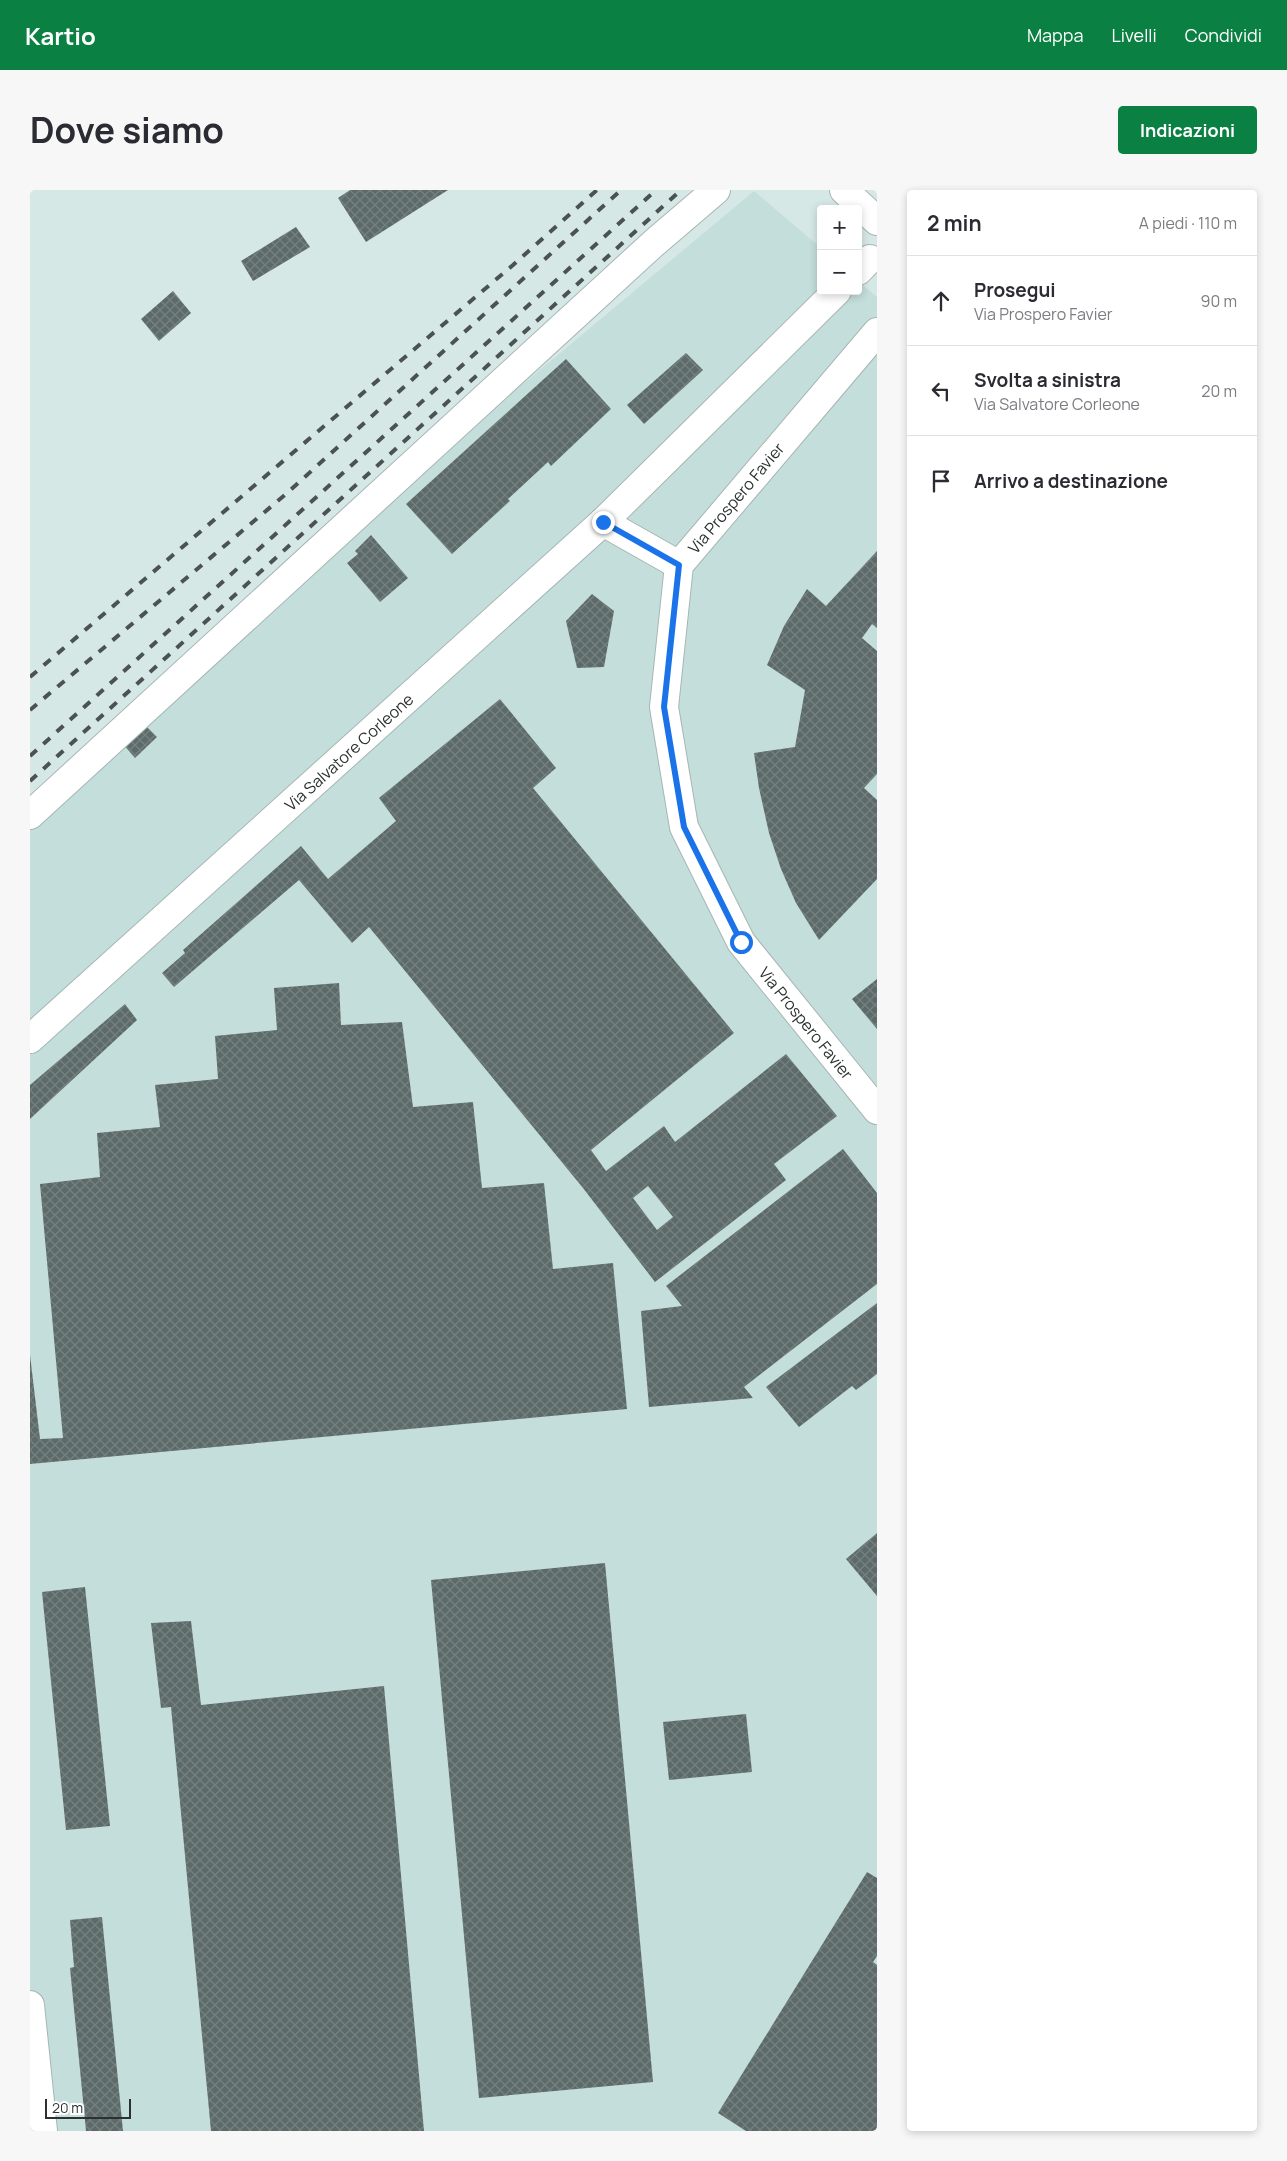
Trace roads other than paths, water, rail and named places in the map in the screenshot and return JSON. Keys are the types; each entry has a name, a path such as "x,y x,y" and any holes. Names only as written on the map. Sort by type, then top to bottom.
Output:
{"street":[{"path":"30,815 654,243 716,190"},
{"path":"844,190 877,221"},
{"name":"Via Salvatore Corleone","path":"30,1039 603,522 833,295"},
{"name":"Via Prospero Favier","path":"877,332 679,565 664,707 684,827 741,942 877,1110"},
{"path":"603,522 679,565"},
{"path":"30,2005 43,2131"}],"railway":[{"path":"30,677 513,265 597,190"},
{"path":"30,710 286,494 621,190"},
{"path":"30,756 656,190"},
{"path":"30,781 681,190"}]}
